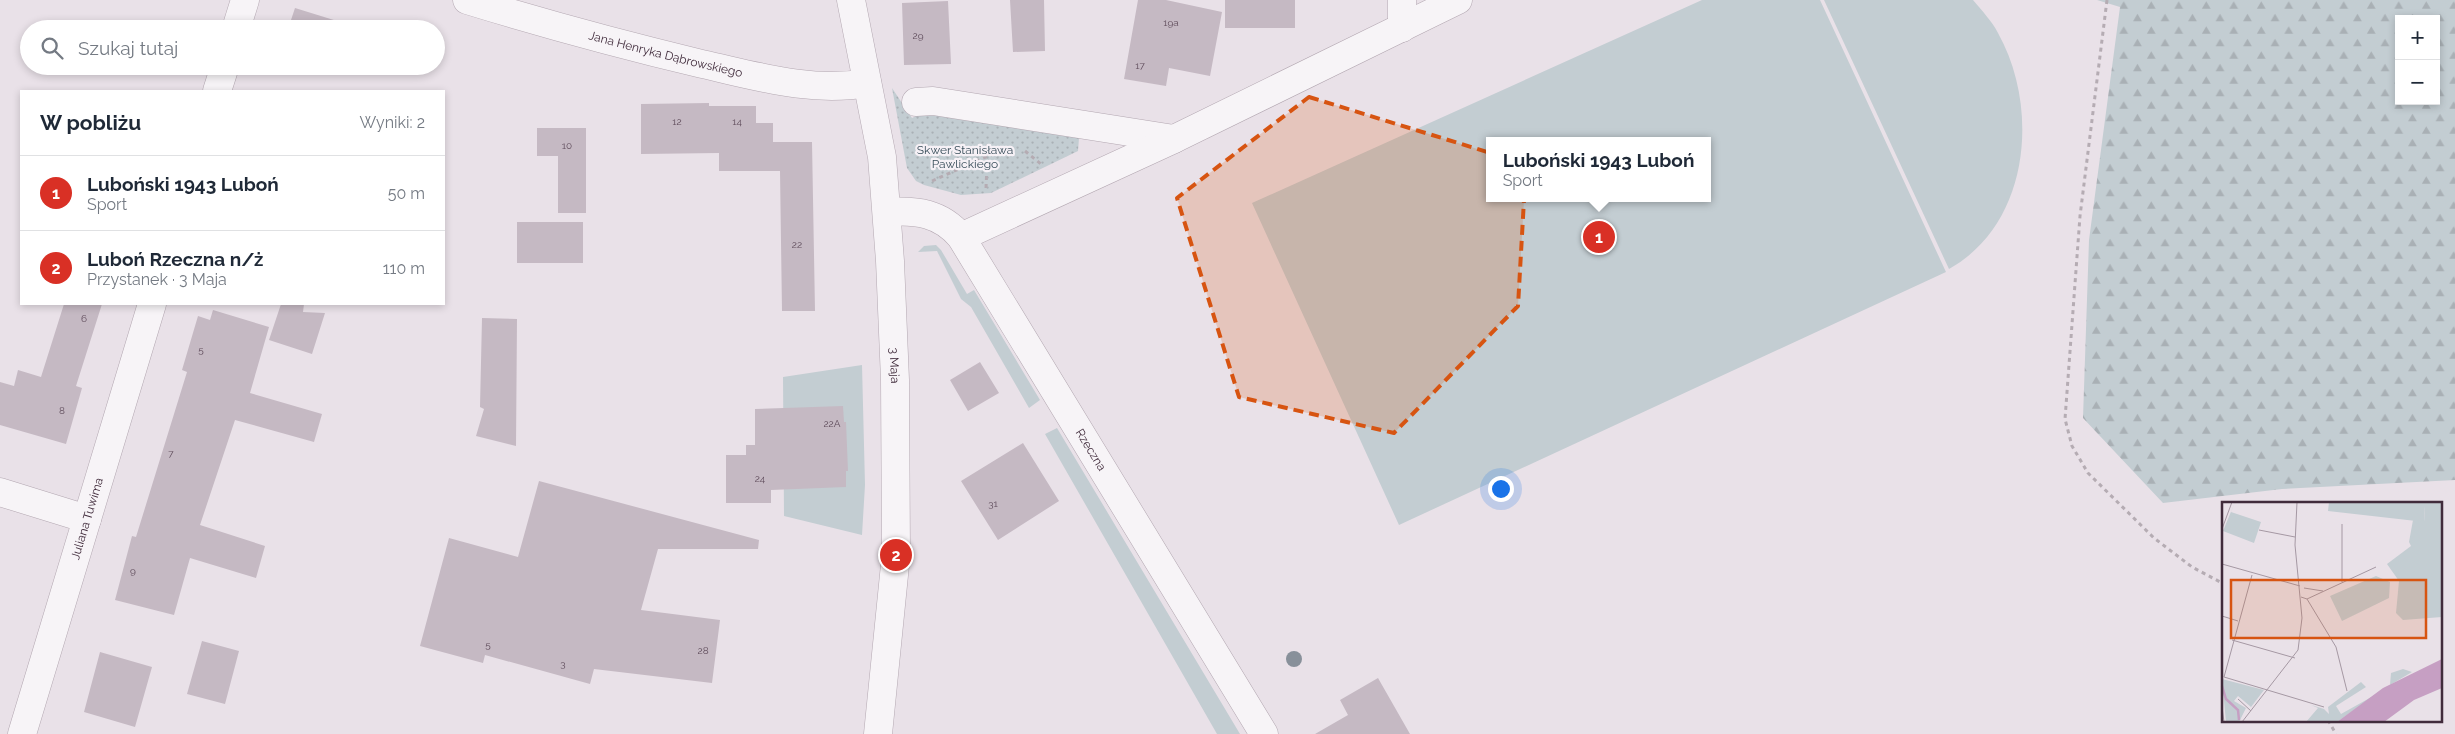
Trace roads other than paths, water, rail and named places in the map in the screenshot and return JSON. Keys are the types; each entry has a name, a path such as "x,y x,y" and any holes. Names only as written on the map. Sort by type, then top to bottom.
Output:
{"street":[{"path":"239,20 245,0"},
{"name":"Jana Henryka Dąbrowskiego","path":"467,0 614,43 763,78 816,86 848,86 867,83"},
{"name":"3 Maja","path":"851,0 882,156 887,212 896,390 897,520 891,622 878,734"},
{"path":"1402,0 1402,28"},
{"path":"961,237 1174,139 1458,0"},
{"path":"217,90 221,75"},
{"path":"916,102 933,101 1174,139"},
{"name":"Rzeczna","path":"887,212 908,211 934,216 954,228 961,237 1264,734"},
{"name":"Juliana Tuwima","path":"22,734 152,305"},
{"path":"0,492 87,519"}],"place":[{"name":"Luboński 1943 Luboń","path":"1599,237"},
{"name":"Luboń Rzeczna n/ż","path":"896,555"}],"park label":[{"name":"Skwer Stanisława Pawlickiego","path":"965,157"}]}
